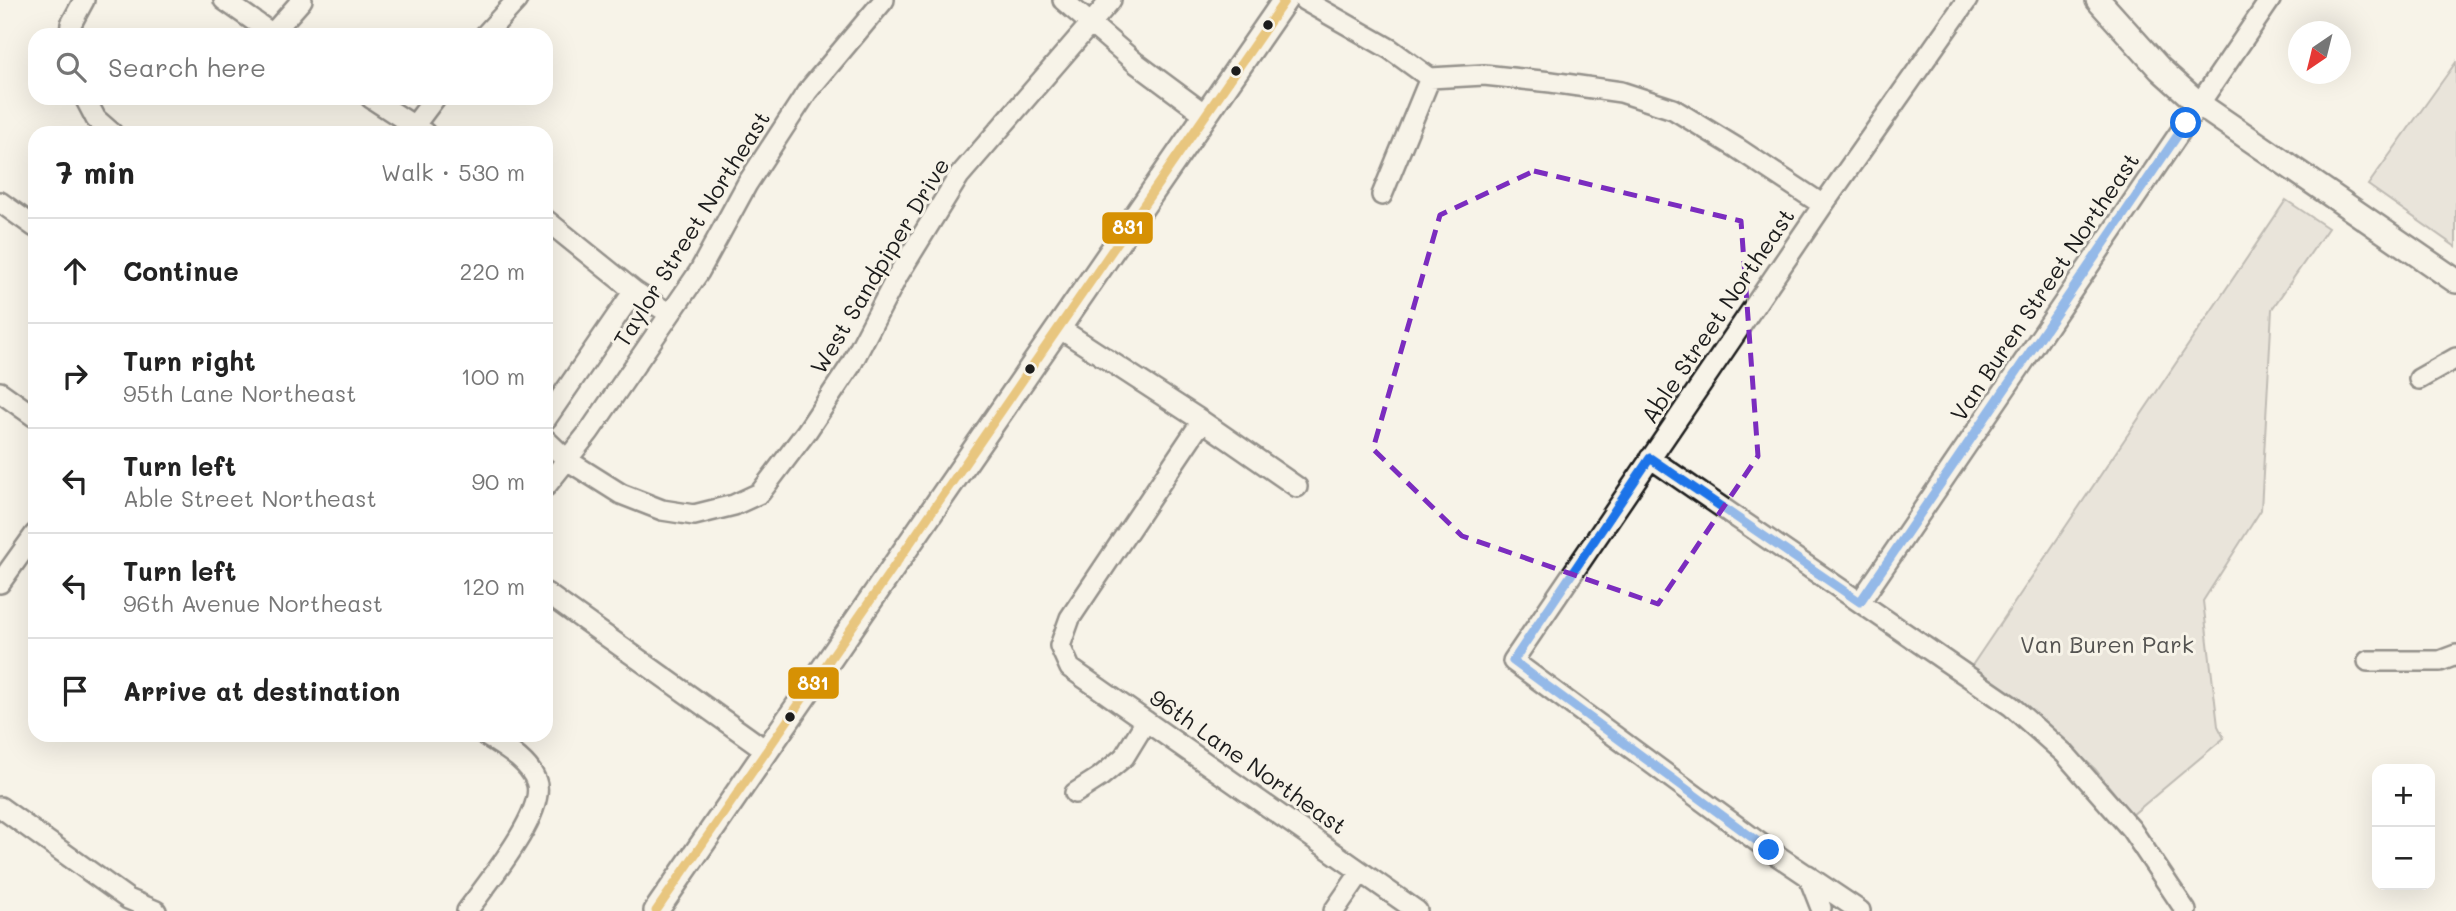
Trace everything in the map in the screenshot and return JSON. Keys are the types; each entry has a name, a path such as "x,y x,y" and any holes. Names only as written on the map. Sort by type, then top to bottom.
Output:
{"street":[{"path":"71,28 84,0"},
{"path":"224,0 264,28"},
{"path":"278,28 302,0"},
{"path":"491,28 517,0"},
{"name":"Taylor Street Northeast","path":"553,477 590,432 699,272 747,184 807,92 884,0"},
{"path":"1063,0 1136,63 1206,115"},
{"name":"West Sandpiper Drive","path":"567,460 621,494 662,510 694,515 760,494 851,365 898,275 959,176 1111,0"},
{"path":"656,911 1284,0"},
{"path":"1304,0 1390,49 1430,78 1484,75 1551,82 1621,92 1673,109 1823,205"},
{"name":"Able Street Northeast","path":"1808,875 1769,850 1513,661 1823,205 1967,0"},
{"path":"2098,0 2160,69 2199,104 2456,281"},
{"name":"Van Buren Street Northeast","path":"1860,602 2270,0"},
{"path":"1382,195 1430,78"},
{"path":"89,105 96,119 104,126"},
{"path":"382,105 414,126"},
{"path":"422,126 432,105"},
{"path":"0,202 28,222"},
{"path":"553,226 634,291 670,314"},
{"name":"Taylor Street Northeast","path":"553,409 634,291"},
{"path":"1059,328 1202,421 1297,487"},
{"path":"2419,379 2456,358"},
{"path":"0,392 28,411"},
{"name":"96th Lane Northeast","path":"1202,421 1070,618 1060,646 1070,668 1417,911"},
{"path":"553,447 567,460"},
{"path":"1650,458 2011,706 2065,754 2131,829 2186,911"},
{"path":"0,583 28,544"},
{"path":"553,598 767,751"},
{"path":"2368,661 2440,662 2456,656"},
{"path":"1074,793 1100,777 1124,757 1146,721"},
{"path":"467,911 526,827 538,800 536,781 518,757 496,742"},
{"path":"0,807 128,899 156,911"},
{"path":"1334,911 1361,872"},
{"path":"1808,875 1821,908"},
{"path":"1808,875 1860,911"}],"highlighted area":[{"path":"1534,171 1741,221 1758,456 1658,604 1462,536 1373,449 1440,215"}],"green space":[{"path":"2456,62 2456,247 2368,185"},
{"name":"Van Buren Park","path":"2286,200 2328,228 2272,309 2261,510 2203,601 2218,726 2224,738 2132,815 2095,769 2045,724 1971,667"}],"transit line":[{"name":"831","path":"656,911 1285,0"}],"route":[{"path":"1769,850 1513,661 1650,458 1860,602 2186,123"}]}
